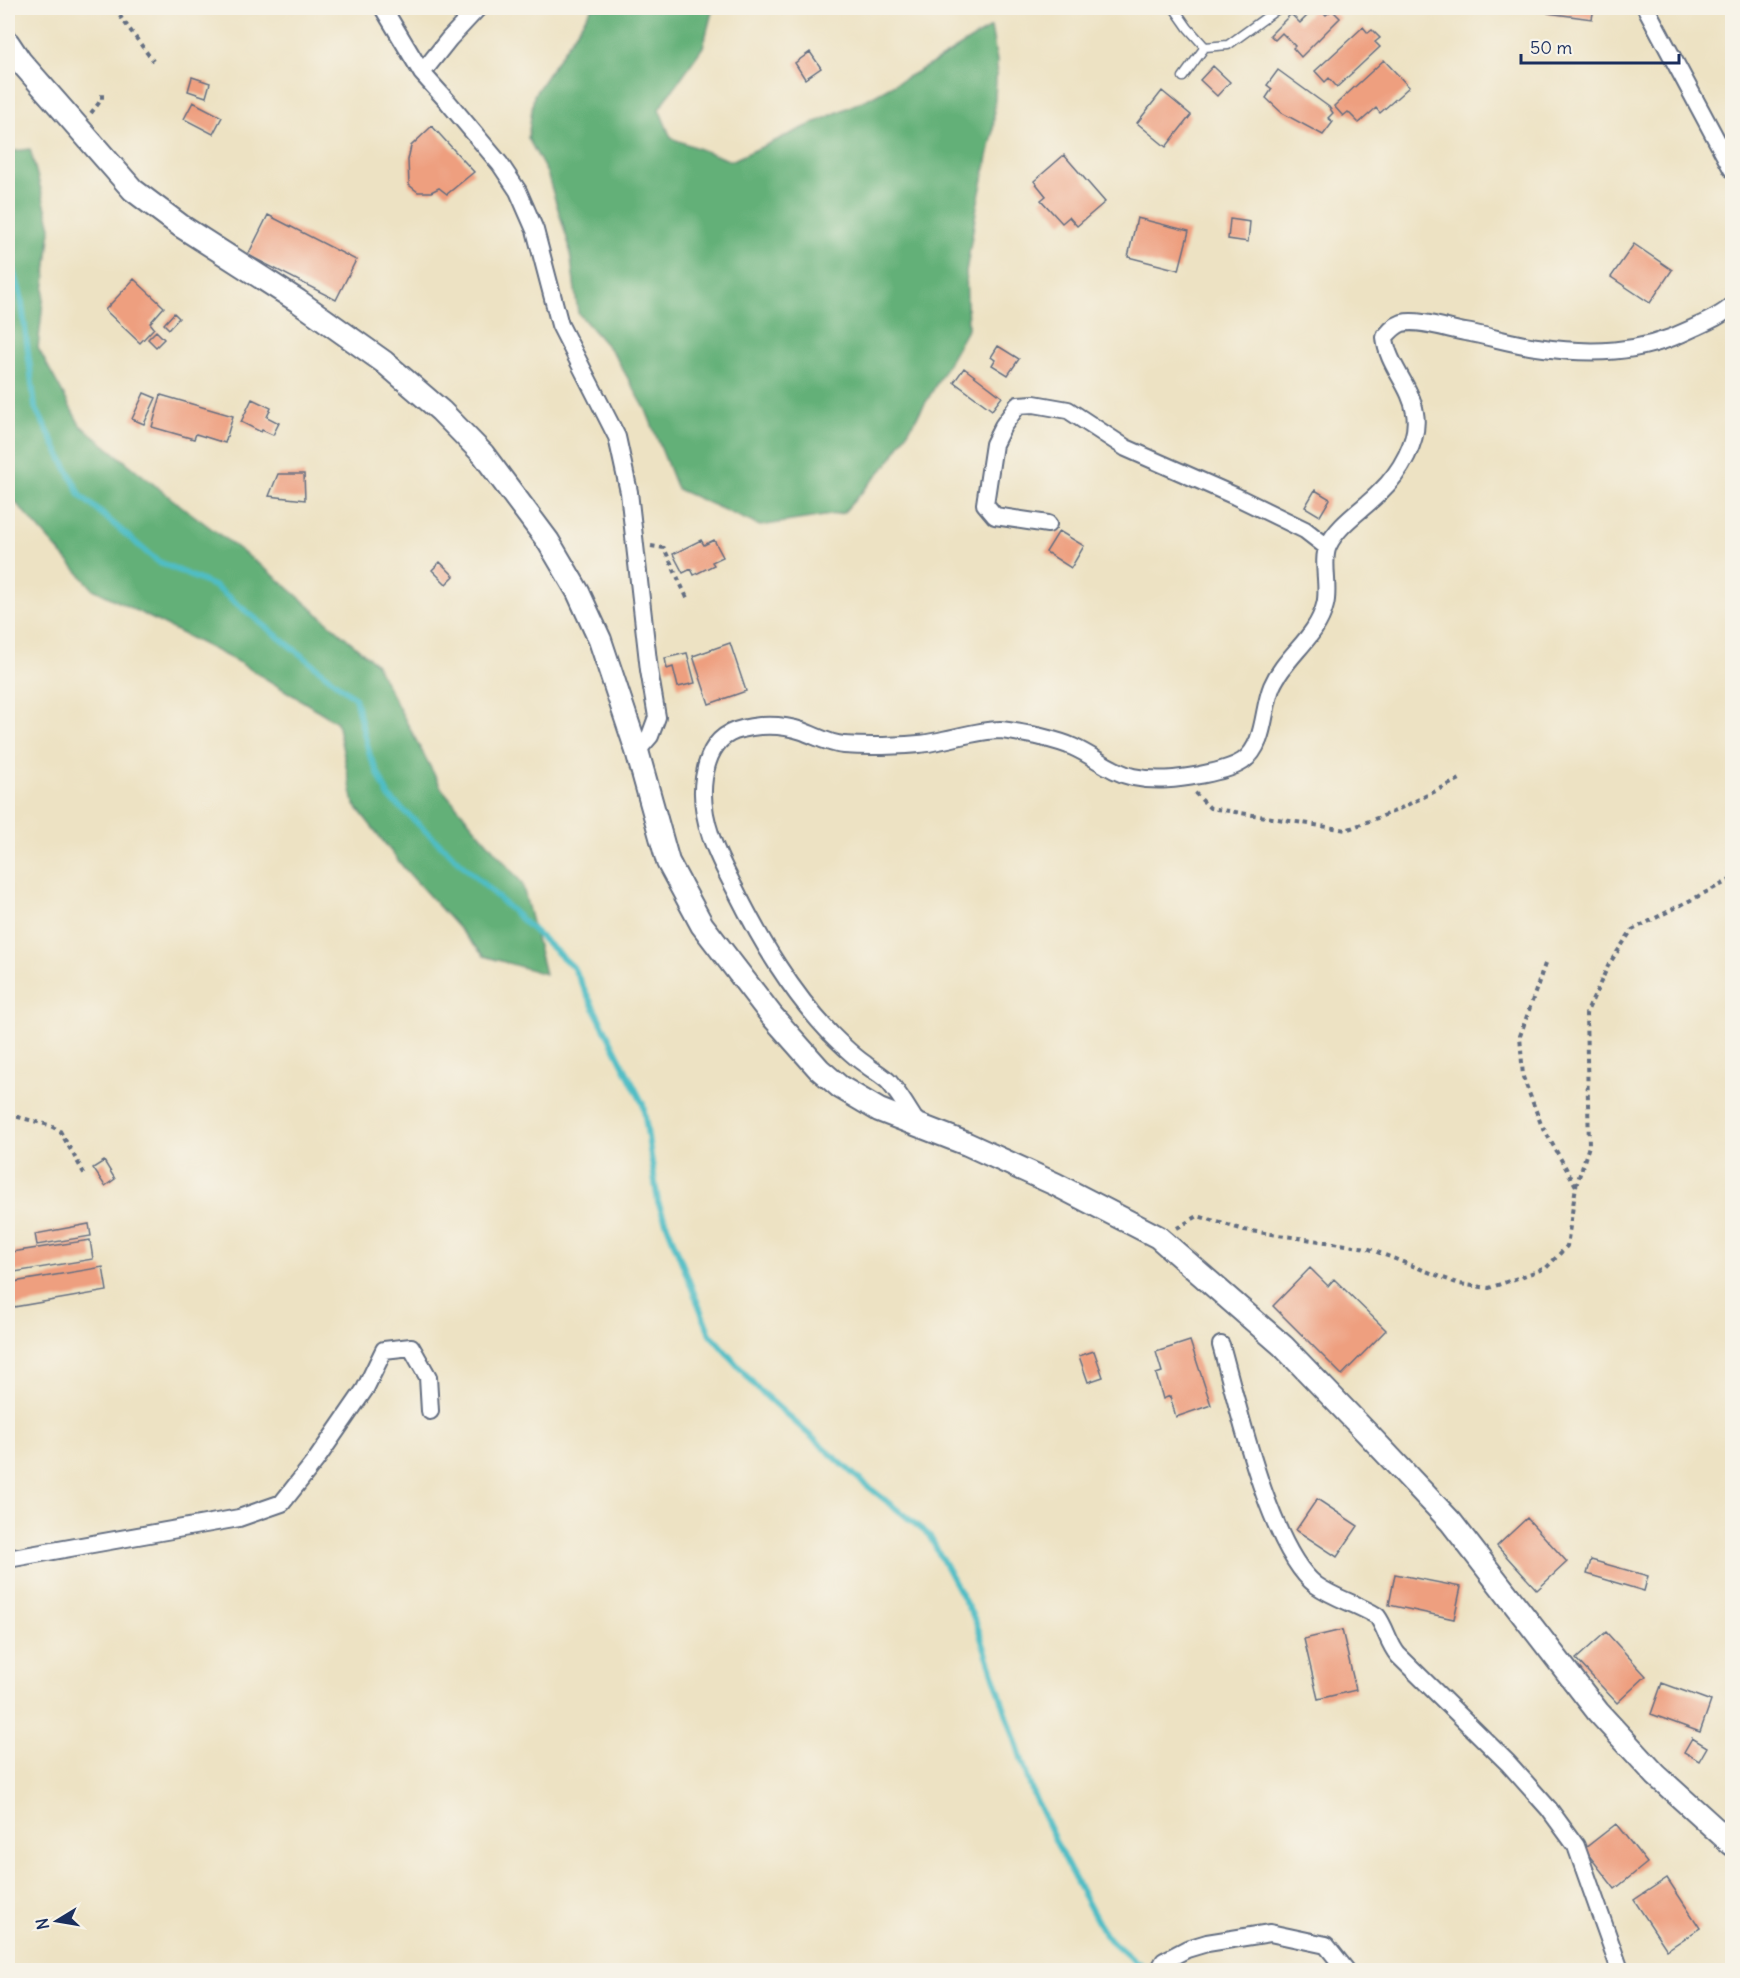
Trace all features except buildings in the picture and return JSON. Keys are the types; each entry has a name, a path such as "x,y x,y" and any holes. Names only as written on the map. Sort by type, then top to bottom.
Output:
{"main road":[{"path":"8,43 20,61 133,190 181,226 298,301 384,362 441,411 483,454 548,541 578,592 600,640 638,751 668,862 702,925 772,1016 819,1069 840,1087 879,1110 967,1144 1055,1184 1158,1237 1283,1346 1366,1432 1451,1522 1598,1712 1656,1775 1732,1844"}],"street":[{"path":"383,8 422,73 500,164 518,191 529,213 560,325 616,437 629,492 649,670 657,717 650,736 638,751"},
{"path":"422,73 478,8"},
{"path":"1646,8 1732,169"},
{"path":"918,1125 887,1080 861,1062 831,1034 804,1003 779,970 752,922 711,837 705,812 703,784 707,763 714,747 724,736 737,730 777,726 796,729 836,745 866,747 920,744 999,730 1035,736 1074,747 1132,777 1160,780 1189,777 1232,767 1246,759 1260,738 1266,704 1273,684 1289,657 1312,633 1326,605 1327,547 1358,510 1381,492 1402,464 1416,432 1415,411 1408,391 1385,348 1385,337 1393,327 1404,323 1420,323 1535,347 1587,353 1607,352 1667,341 1711,320 1732,306"},
{"path":"1048,524 995,516 985,504 994,444 1018,405 1034,404 1068,410 1126,448 1305,530 1327,547"},
{"path":"1221,1345 1268,1500 1283,1539 1299,1565 1314,1584 1377,1616 1391,1646 1398,1655 1508,1763 1549,1809 1576,1846 1620,1971"},
{"path":"8,1559 239,1518 282,1503 316,1460 365,1389 384,1350 411,1347 428,1377 430,1411"},
{"path":"1161,1966 1187,1949 1270,1933 1326,1945 1346,1971"}],"lane":[{"path":"1173,8 1205,47"},
{"path":"1183,77 1205,47 1228,45 1279,8"}],"path":[{"path":"114,8 153,62"},
{"path":"636,544 664,548 688,600"},
{"path":"1189,777 1196,796 1210,808 1346,830 1395,811 1462,778"},
{"path":"1158,1237 1198,1216 1244,1230 1367,1248 1459,1284 1489,1288 1546,1269 1568,1246 1576,1186 1588,1146 1586,1014 1609,964 1632,930 1732,879"},
{"path":"1545,964 1520,1036 1522,1077 1541,1124 1576,1186"},
{"path":"8,1117 18,1116 49,1125 60,1131 85,1175"}],"green space":[{"path":"592,8 713,8 703,47 659,109 671,138 731,161 871,97 935,62 991,27 997,61 993,134 977,206 966,272 968,328 890,461 843,513 760,526 677,489 646,410 614,354 578,313 569,245 547,173 528,138 534,95"},
{"path":"30,149 51,227 38,348 80,425 172,499 272,574 375,663 442,789 522,883 545,974 484,956 404,868 354,804 337,722 240,663 93,589 8,494 8,152"}],"waterway":[{"path":"8,249 21,296 35,407 81,496 157,561 216,587 355,698 370,756 389,797 573,967 643,1104 658,1202 710,1334 759,1390 860,1480 929,1535 976,1622 1033,1794 1065,1861 1105,1935 1132,1959 1150,1970"}]}
